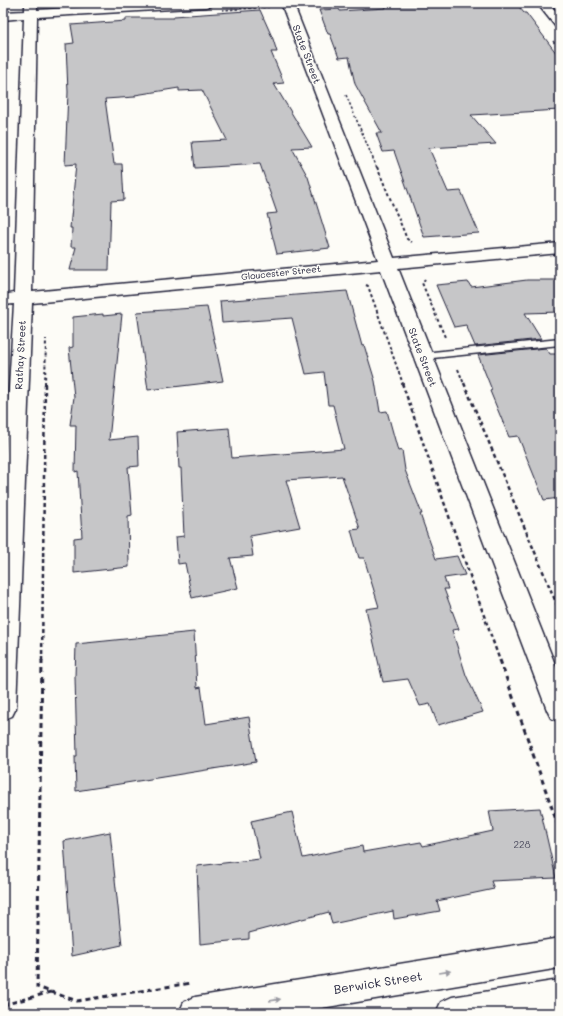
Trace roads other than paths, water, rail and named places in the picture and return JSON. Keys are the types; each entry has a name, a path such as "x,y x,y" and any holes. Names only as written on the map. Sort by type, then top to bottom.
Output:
{"street":[{"path":"3,16 31,9 206,3"},
{"name":"State Street","path":"287,3 560,710"},
{"path":"543,3 560,24"},
{"name":"Rathay Street","path":"3,708 23,298 31,9"},
{"name":"Gloucester Street","path":"3,300 351,266 560,248"},
{"name":"Berwick Street","path":"196,1013 560,953"},
{"path":"452,1013 560,996"}],"lane":[{"path":"423,356 560,342"}]}
